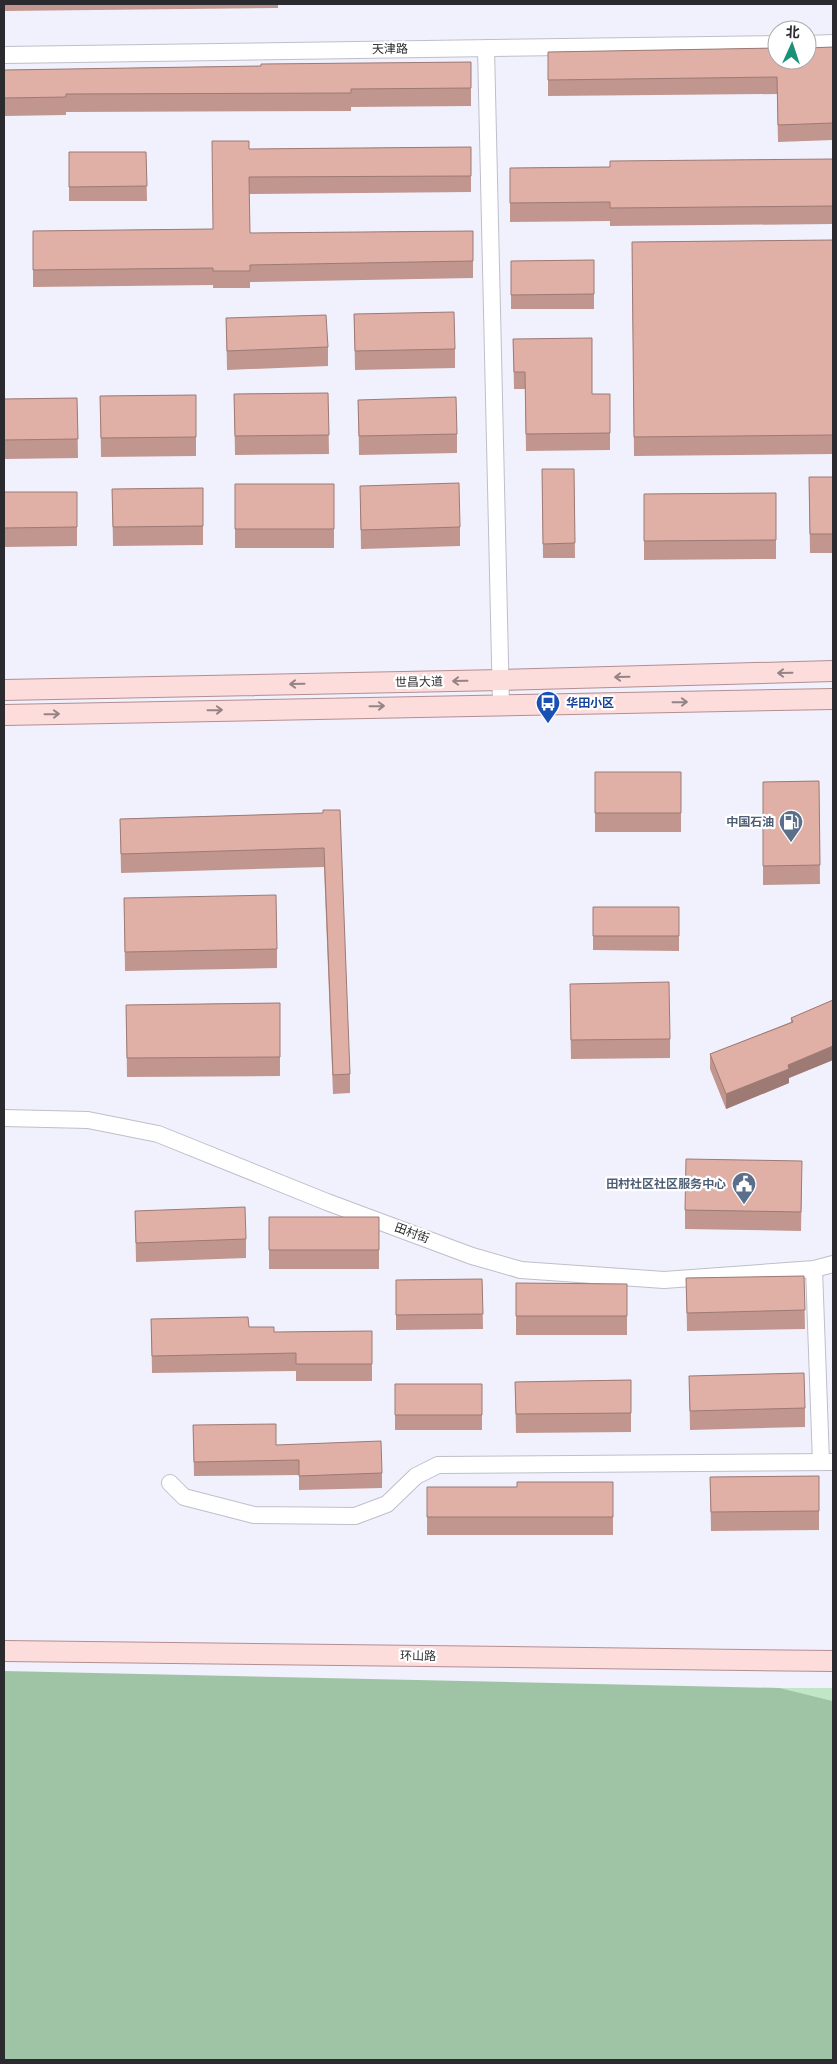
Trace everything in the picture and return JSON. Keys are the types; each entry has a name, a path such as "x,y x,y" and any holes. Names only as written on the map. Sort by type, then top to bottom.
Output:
{"main road":[{"name":"世昌大道","path":"4,690 833,671"},
{"name":"世昌大道","path":"4,715 833,699"},
{"name":"环山路","path":"4,1651 833,1661"}],"street":[{"path":"817,44 833,43"},
{"name":"天津路","path":"4,55 767,44"},
{"path":"486,48 502,680 501,705"},
{"name":"田村街","path":"4,1118 88,1120 158,1134 327,1202 472,1256 521,1270 664,1280 814,1270 833,1264"},
{"path":"170,1483 184,1497 254,1516 355,1516 387,1504 416,1476 438,1466 827,1462 814,1270"}],"green space":[{"path":"4,1671 780,1688 833,1701 833,2060 4,2060"},
{"path":"780,1688 833,1688 833,1701"}],"building":[{"path":"833,47 833,123 778,125 777,77 548,80 548,52 767,48 767,70 817,70 817,48"},
{"path":"471,62 471,88 351,89 351,93 66,94 66,97 4,98 4,70 261,66 261,64"},
{"path":"212,141 249,141 249,149 471,147 471,176 249,177 250,233 473,231 473,261 250,265 250,271 213,271 213,268 33,270 33,231 213,229"},
{"path":"69,152 146,152 147,186 69,187"},
{"path":"833,159 833,206 610,208 610,202 510,203 510,168 610,167 610,161"},
{"path":"833,240 833,435 634,437 632,242"},
{"path":"594,260 594,294 511,295 511,261"},
{"path":"454,312 455,349 355,351 354,314"},
{"path":"326,315 328,347 227,351 226,318"},
{"path":"592,338 592,394 610,394 610,433 526,434 525,372 514,372 513,339"},
{"path":"328,393 329,435 235,436 234,394"},
{"path":"196,395 196,437 101,438 100,396"},
{"path":"456,397 457,434 359,436 358,400"},
{"path":"77,398 78,439 4,440 4,399"},
{"path":"542,469 574,469 575,543 543,544"},
{"path":"809,477 833,477 833,534 810,534"},
{"path":"459,483 460,527 361,530 360,486"},
{"path":"235,484 334,484 334,529 235,529"},
{"path":"203,488 203,526 113,527 112,489"},
{"path":"4,492 77,492 77,527 4,528"},
{"path":"776,493 776,540 644,541 644,494"},
{"path":"595,772 681,772 681,813 595,813"},
{"name":"中国石油","path":"819,781 820,865 763,866 763,782"},
{"path":"323,810 340,810 350,1074 333,1075 324,848 121,854 120,819 323,813"},
{"path":"276,895 277,949 125,952 124,898"},
{"path":"593,907 679,907 679,936 593,936"},
{"path":"669,982 670,1039 571,1040 570,984"},
{"path":"833,1000 833,1046 788,1065 789,1069 726,1094 710,1054 793,1022 791,1018"},
{"path":"280,1003 280,1057 127,1058 126,1005"},
{"name":"田村社区社区服务中心","path":"686,1159 802,1161 801,1212 685,1210"},
{"path":"245,1207 246,1239 136,1243 135,1211"},
{"path":"269,1217 379,1217 379,1250 269,1250"},
{"path":"804,1276 805,1310 687,1313 686,1278"},
{"path":"482,1279 483,1314 396,1315 396,1280"},
{"path":"516,1283 627,1284 627,1316 516,1316"},
{"path":"248,1317 249,1327 274,1327 274,1332 372,1331 372,1364 296,1364 296,1353 152,1356 151,1319"},
{"path":"804,1373 805,1408 690,1411 689,1376"},
{"path":"631,1380 631,1413 516,1414 515,1382"},
{"path":"395,1384 482,1384 482,1415 395,1415"},
{"path":"276,1424 276,1445 381,1441 382,1473 299,1476 299,1460 194,1462 193,1425"},
{"path":"819,1476 819,1511 711,1512 710,1477"},
{"path":"517,1482 613,1482 613,1517 427,1517 427,1487 517,1487"}],"place":[{"name":"华田小区","path":"548,724"},
{"name":"中国石油","path":"791,843"},
{"name":"田村社区社区服务中心","path":"744,1205"}]}
